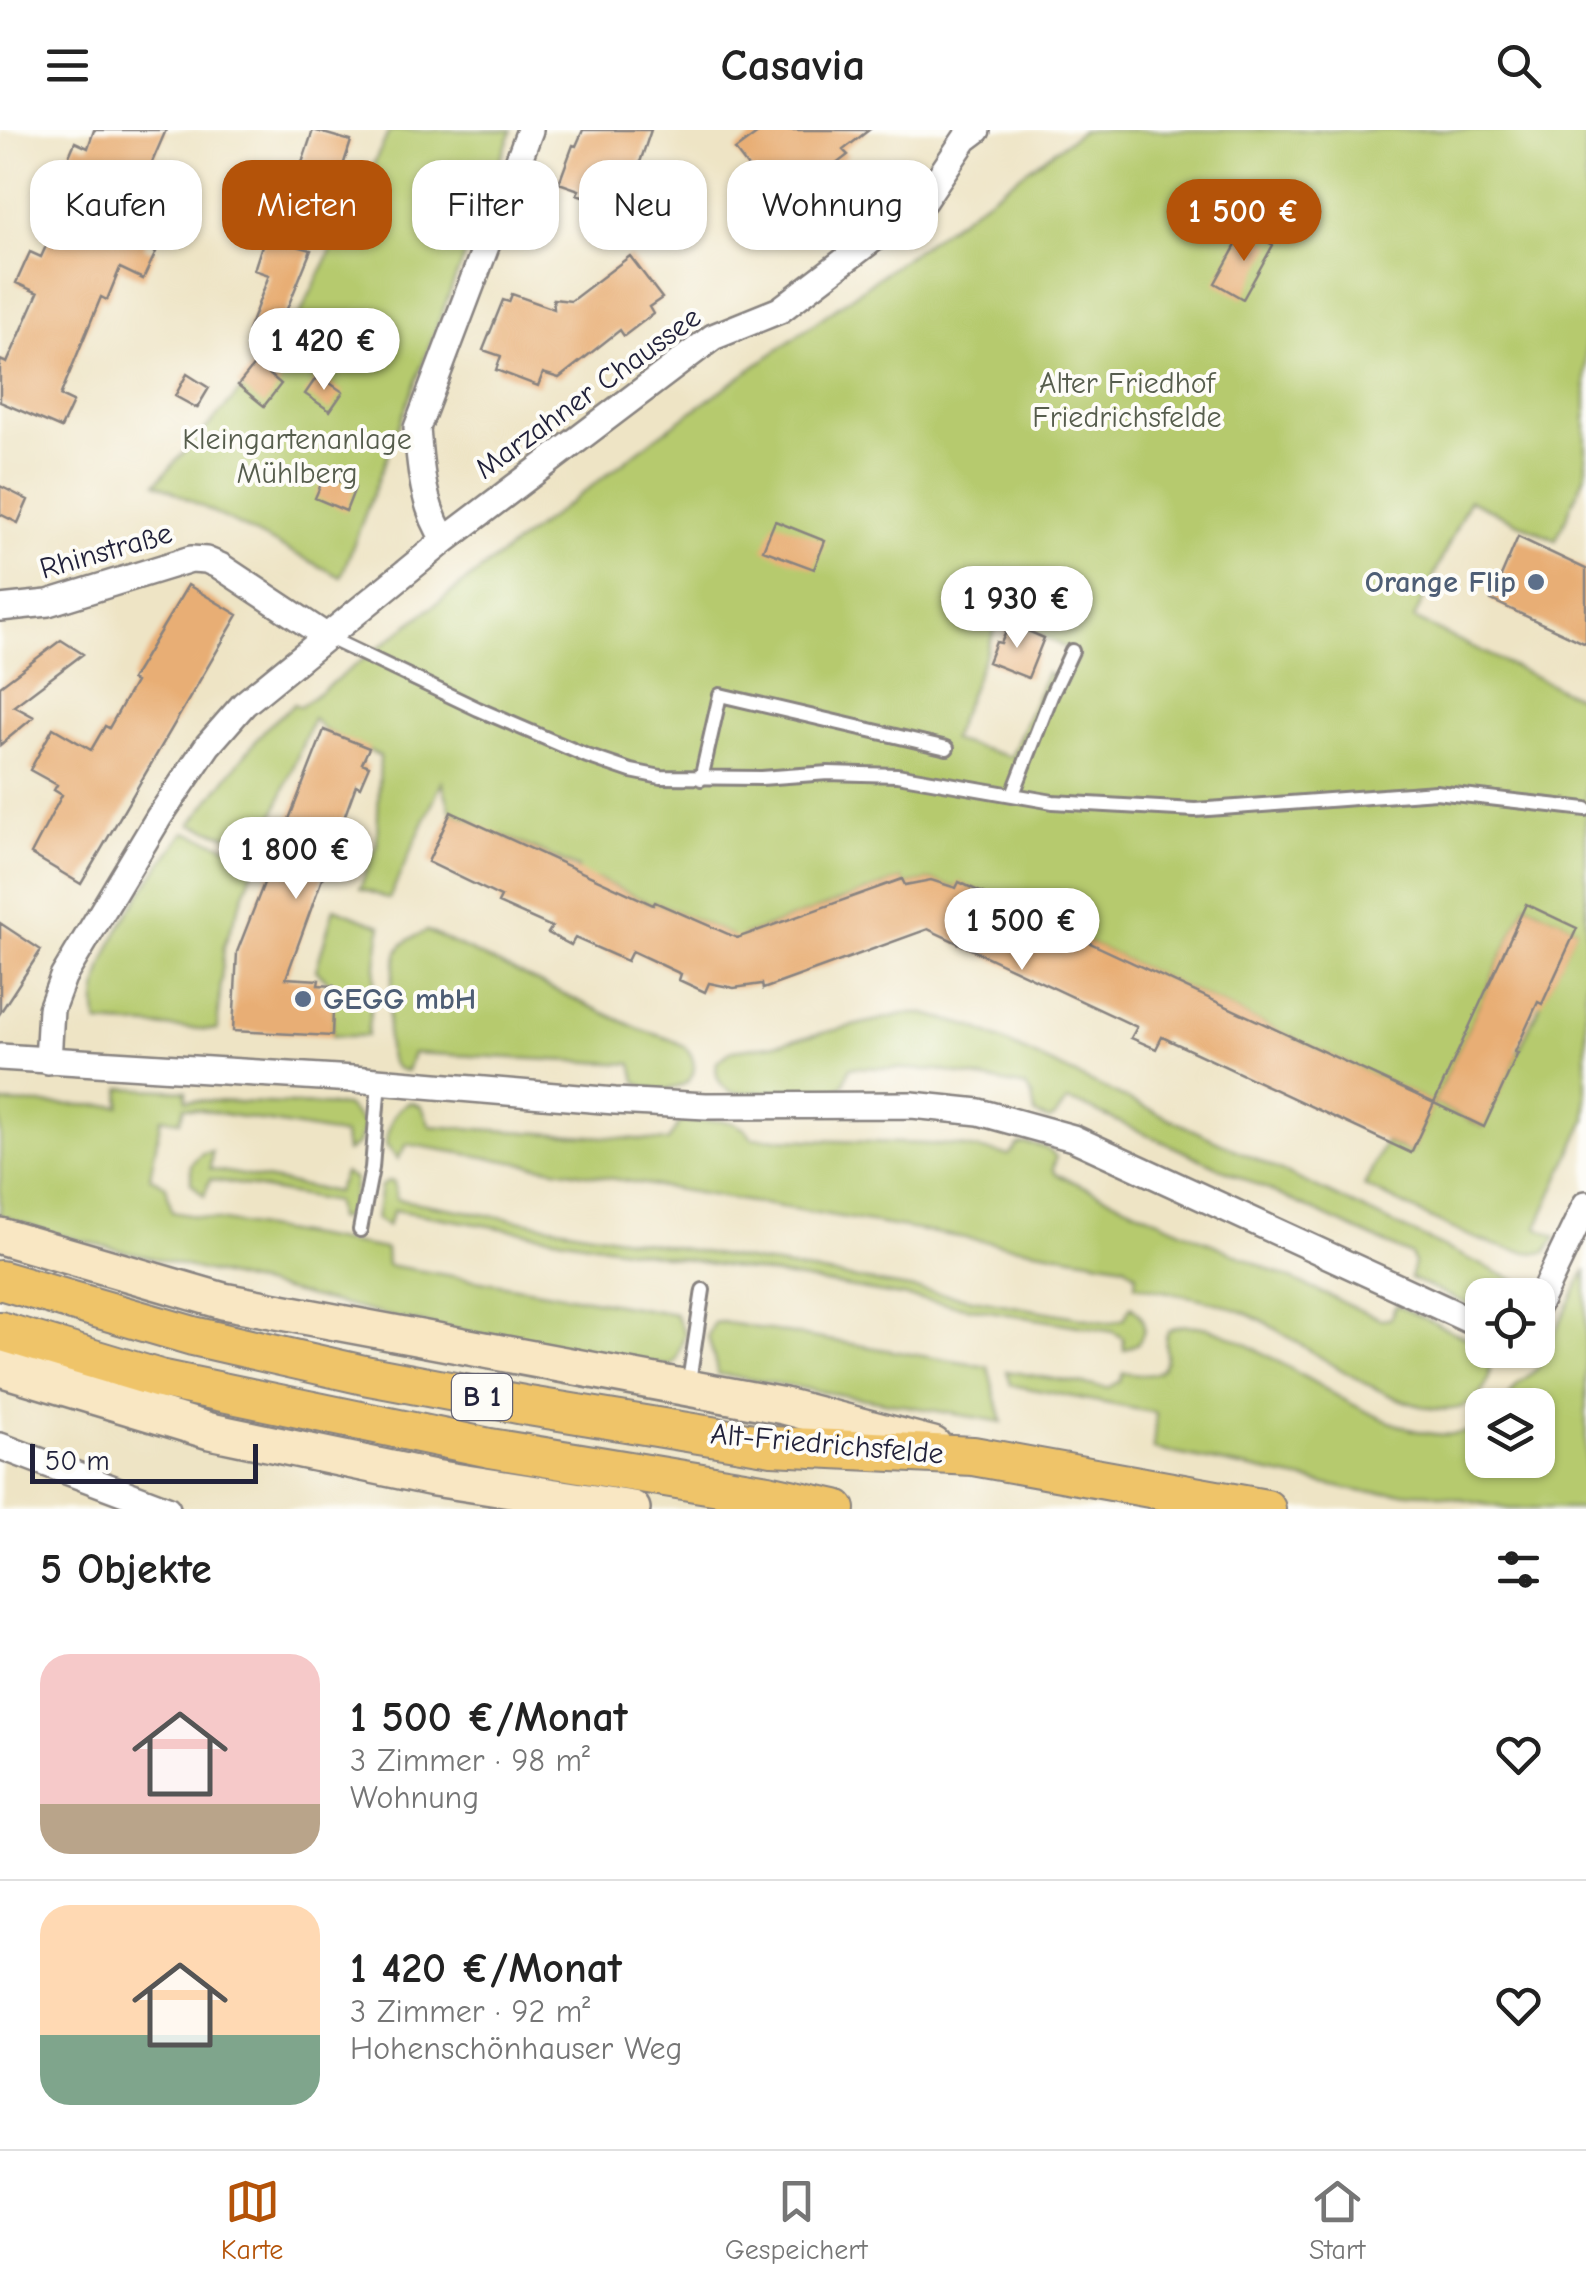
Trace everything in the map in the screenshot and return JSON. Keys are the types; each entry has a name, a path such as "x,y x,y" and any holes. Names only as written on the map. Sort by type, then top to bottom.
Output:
{"main road":[{"name":"Alt-Friedrichsfelde","path":"0,1236 223,1301 784,1406 973,1456"},
{"name":"Alt-Friedrichsfelde","path":"0,1280 193,1336 364,1375 529,1406 772,1446 973,1456"},
{"name":"Alt-Friedrichsfelde","path":"0,1331 160,1379 490,1448 836,1509"},
{"path":"0,1368 210,1431 476,1497 632,1509"},
{"name":"B 1","path":"973,1456 1266,1509"}],"street":[{"path":"445,540 436,526 420,471 418,428 530,130"},
{"name":"Marzahner Chaussee","path":"48,1061 51,1009 63,977 159,816 208,745 244,704 445,540 712,336 780,310 924,200 965,139 977,130"},
{"name":"Rhinstraße","path":"0,608 48,603 167,565 206,560 327,637"},
{"path":"0,1058 198,1068 706,1106 912,1104 979,1112 1073,1138 1465,1318"},
{"path":"1554,1278 1579,1237 1586,1204"},
{"path":"0,1446 167,1509"}],"lane":[{"path":"327,637 587,756 631,771 701,779 828,773 897,776 1053,802 1195,810 1436,792 1586,809"},
{"path":"1013,794 1072,651"},
{"path":"701,779 720,695 947,748"},
{"path":"360,1230 372,1168 379,1082"},
{"path":"687,1390 703,1290"}],"green space":[{"name":"Kleingartenanlage Mühlberg","path":"390,130 512,130 501,160 412,160 412,250 466,250 341,577 156,483 288,339 331,250 392,250 392,160 375,160"},
{"name":"Alter Friedhof Friedrichsfelde","path":"1083,130 1586,130 1586,473 1556,540 1469,500 1414,619 1586,701 1586,1119 1537,1227 1556,1237 1546,1252 1503,1248 1479,1240 1364,1186 1385,1142 1411,1153 1433,1103 960,883 956,888 931,880 905,885 902,879 744,935 737,943 730,935 655,902 653,905 602,881 576,874 578,868 502,835 499,839 476,829 477,824 451,812 442,782 389,899 360,888 377,844 380,756 324,730 313,718 261,847 191,824 265,729 294,704 300,707 662,433 916,250 938,250 938,234","holes":["1006,616 1078,655 1064,683 1047,673 1011,757 951,740 1000,617","1526,904 1576,928 1483,1127 1434,1103"]},
{"path":"185,832 258,857 224,946 217,1030 98,1023 100,975 110,949 138,897"},
{"path":"334,908 381,926 367,1036 332,1036 333,986 316,970"},
{"path":"427,931 682,1045 691,1055 692,1076 677,1088 655,1089 636,1081 632,1064 413,1053 407,1071 398,1069 388,1050 394,969 402,945"},
{"path":"904,1014 925,1014 973,1027 1510,1278 1465,1278 1465,1303 1410,1278 1414,1263 1411,1255 1084,1106 1067,1101 1049,1120 1035,1114 1026,1087 938,1070 850,1067 844,1084 837,1090 734,1093 722,1085 717,1062 733,1050"},
{"path":"121,1088 186,1091 186,1100 346,1106 365,1125 358,1144 346,1152 344,1135 184,1107 180,1121 161,1118 150,1177 166,1186 172,1212 386,1249 387,1265 675,1314 685,1333 676,1361 669,1366 397,1318 51,1233 0,1215 0,1103 120,1106"},
{"path":"411,1102 422,1107 430,1126 668,1141 679,1123 714,1120 739,1125 752,1138 954,1145 1009,1155 1018,1145 1039,1145 1056,1157 1056,1174 1380,1319 1390,1318 1396,1305 1465,1337 1465,1368 1489,1368 1489,1375 1484,1388 1465,1388 1465,1405 1439,1409 1407,1402 1372,1387 1240,1311 1135,1285 1136,1274 1125,1265 407,1144 398,1159 386,1145 392,1119"},
{"path":"212,1151 210,1169 336,1192 344,1173 355,1180 347,1217 337,1219 335,1202 210,1179 204,1196 191,1183 191,1164 202,1153"},
{"path":"394,1182 396,1199 1111,1323 1124,1319 1131,1306 1144,1328 1138,1343 1124,1350 1123,1338 1113,1332 394,1210 387,1226 376,1219 381,1186"},
{"path":"1586,1269 1586,1509 1509,1509 1428,1493 1363,1492 1153,1449 1156,1413 1011,1385 1007,1371 1107,1388 1120,1381 1123,1373 1156,1373 1166,1357 1168,1331 1195,1326 1231,1336 1360,1408 1405,1427 1446,1435 1465,1430 1465,1478 1555,1478 1555,1388 1515,1388 1537,1368 1555,1368 1555,1332"},
{"path":"714,1323 988,1367 1002,1422 718,1374 708,1336"}],"building":[{"path":"94,130 166,130 153,160 67,160 75,142 88,148"},
{"path":"313,130 351,141 345,160 303,160"},
{"path":"583,130 651,130 641,160 579,160 579,190 559,183 573,145 576,146"},
{"path":"762,130 869,130 843,150 848,155 841,160 743,160 735,150"},
{"path":"1245,229 1273,245 1243,299 1215,283"},
{"path":"44,250 156,252 143,279 120,268 107,300 101,297 60,396 73,402 61,428 0,402 0,360 7,363 38,293 16,283 30,252 41,257"},
{"path":"260,250 311,250 274,341 248,331 269,275 254,270"},
{"path":"630,256 662,298 649,307 653,314 624,336 620,330 559,378 543,373 538,386 496,370 501,356 483,350 503,300 509,302 512,294 554,309 553,299 571,301"},
{"path":"256,363 281,384 264,406 238,385"},
{"path":"187,374 209,388 197,408 175,396"},
{"path":"318,375 343,392 330,411 305,394"},
{"path":"325,475 355,488 346,511 315,498"},
{"path":"0,486 28,500 18,523 0,514"},
{"path":"775,521 825,541 814,569 763,550"},
{"path":"1518,537 1586,569 1586,644 1491,600"},
{"path":"188,585 238,615 81,884 31,854 62,795 54,790 57,785 30,770 53,728 91,750 105,726 109,728 135,682 131,680"},
{"path":"1010,623 1044,638 1028,678 988,662"},
{"path":"61,640 83,654 14,706 34,717 0,745 0,686"},
{"path":"324,730 369,748 362,763 369,766 360,787 356,785 286,978 319,980 318,985 334,986 332,1036 233,1031 237,952"},
{"path":"451,812 653,905 655,902 737,938 902,879 905,885 931,880 956,888 959,882 1434,1103 1411,1153 1162,1037 1156,1049 1131,1038 1137,1027 928,929 763,989 762,984 734,988 709,983 705,992 679,980 681,974 632,951 627,961 575,938 571,945 548,933 552,927 498,903 501,897 428,862"},
{"path":"1526,904 1577,928 1542,1004 1538,1002 1484,1127 1434,1103"},
{"path":"0,923 41,950 0,1013"}],"place":[{"name":"Orange Flip","path":"1536,582"},
{"name":"GEGG mbH","path":"303,999"}]}
